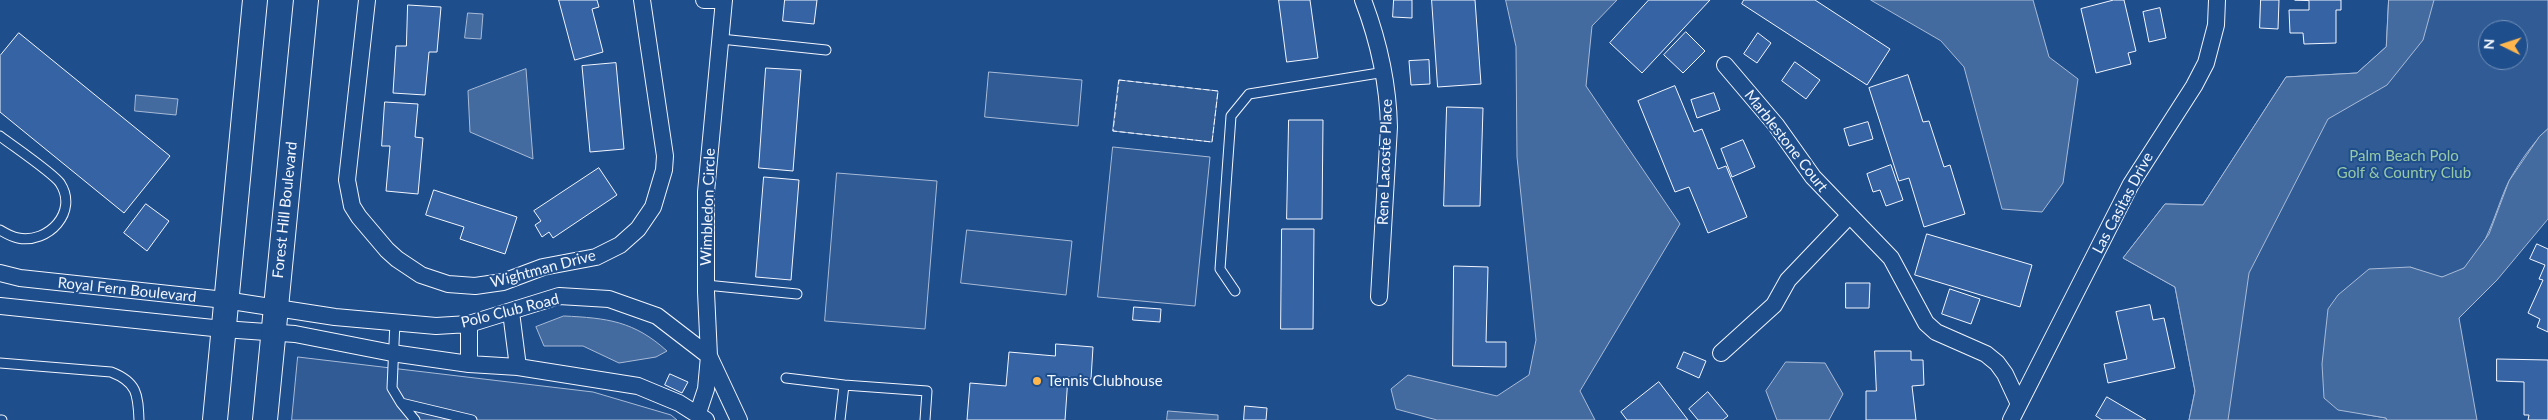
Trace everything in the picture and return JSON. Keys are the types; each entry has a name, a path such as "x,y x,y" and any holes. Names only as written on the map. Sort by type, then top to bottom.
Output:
{"main road":[{"path":"215,420 255,0"},
{"name":"Forest Hill Boulevard","path":"265,420 274,332 265,307 306,0"}],"street":[{"name":"Wightman Drive","path":"367,0 347,180 352,206 367,228 397,259 409,268 421,275 448,284 476,286 503,282 543,267 596,257 626,240 638,229 653,207 662,183 665,156 642,0"},
{"name":"Wimbledon Circle","path":"702,416 709,356 706,284 706,192 723,0 704,0"},
{"name":"Rene Lacoste Place","path":"1363,0 1377,36 1385,72 1389,126 1379,297"},
{"name":"Las Casitas Drive","path":"2011,420 2131,184 2194,86 2206,63 2214,31 2217,0"},
{"name":"Marblestone Court","path":"1725,65 1776,125 1813,178 1891,258 1926,323 1936,332 1986,354 1997,363 2005,374 2019,404"},
{"path":"1721,353 1774,304 1788,280 1849,216"},
{"name":"Royal Fern Boulevard","path":"0,273 20,278 226,300 265,307"},
{"name":"Polo Club Road","path":"265,307 335,317 436,326 469,324 559,296 609,299 657,316 709,356 739,420"},
{"name":"Royal Fern Boulevard","path":"0,306 224,329 274,332"},
{"path":"511,312 518,367"},
{"path":"469,324 469,364"},
{"path":"274,332 295,334 392,353 469,364 518,367 638,386 702,416"}],"lane":[{"path":"720,39 826,50"},
{"path":"1235,292 1220,269 1231,116 1249,94 1385,72"},
{"path":"0,136 60,183 67,200 60,224 43,235 18,238 0,230"},
{"path":"706,284 797,294"},
{"path":"395,322 392,353 392,388 415,420"},
{"path":"0,363 111,372 123,377 133,385 138,401 139,420"},
{"path":"786,378 927,392 925,420"},
{"path":"840,420 844,385"},
{"path":"401,403 472,420"}],"green space":[{"name":"Palm Beach Polo Golf & Country Club","path":"2389,0 2548,0 2548,129 2532,146 2513,174 2486,238 2468,264 2457,273 2443,277 2431,275 2410,267 2363,414 2386,418 2387,420 2189,420 2195,391 2175,287 2123,258 2165,204 2203,205 2286,77 2357,73 2386,47"},
{"path":"989,72 1082,80 1078,126 985,117"},
{"path":"1119,80 1218,91 1212,142 1113,131"},
{"path":"1113,147 1210,157 1195,306 1098,297"},
{"path":"837,173 937,181 925,329 825,321"},
{"path":"967,230 1072,241 1066,295 961,283"},
{"path":"298,357 593,392 671,415 677,420 292,420"}],"shaded area":[{"path":"1506,0 1617,0 1592,26 1586,86 1680,224 1580,391 1595,420 1437,420 1396,409 1391,389 1408,375 1497,396 1529,375 1536,340 1517,157 1516,47"},
{"path":"1871,0 2033,0 2049,57 2078,79 2063,183 2042,212 2002,209 1964,67 1941,41"},
{"path":"2389,0 2434,0 2423,40 2387,85 2328,119 2249,273 2228,420 2189,420 2195,391 2175,287 2123,258 2165,204 2203,205 2286,77 2357,73 2386,47"},
{"path":"468,13 483,14 481,39 465,38"},
{"path":"526,69 533,159 470,132 468,91"},
{"path":"136,95 178,99 176,115 135,111"},
{"path":"2548,129 2548,219 2497,280 2459,318 2477,420 2387,420 2386,418 2338,410 2324,398 2322,364 2328,309 2338,295 2369,269 2410,267 2442,277 2464,268 2489,234 2509,181 2539,137"},
{"path":"564,316 607,320 631,327 655,341 667,351 656,357 619,363 583,346 544,346 536,327"},
{"path":"1786,362 1825,363 1843,394 1829,420 1777,420 1766,391"},
{"path":"1168,411 1218,415 1218,420 1167,420"}],"building":[{"path":"559,0 597,0 599,7 592,9 603,52 575,60"},
{"path":"785,0 817,0 814,24 783,21"},
{"path":"1279,0 1310,0 1318,58 1287,62"},
{"path":"1394,0 1412,0 1412,18 1393,17"},
{"path":"1432,0 1475,0 1481,84 1438,87"},
{"path":"1649,0 1710,0 1642,73 1610,43"},
{"path":"1744,0 1815,0 1890,49 1867,85 1742,4"},
{"path":"2114,0 2124,0 2136,51 2128,53 2131,64 2096,73 2081,9"},
{"path":"2261,0 2279,0 2278,29 2260,28"},
{"path":"2295,0 2341,0 2341,10 2336,10 2336,43 2304,44 2303,33 2290,33 2289,10 2309,10 2309,1"},
{"path":"408,5 441,7 437,52 429,52 425,95 393,93 396,46 406,46"},
{"path":"2160,8 2166,38 2149,42 2143,12"},
{"path":"1686,32 1705,51 1683,73 1664,55"},
{"path":"19,33 170,156 124,213 0,112 0,56"},
{"path":"1758,33 1771,43 1757,63 1744,54"},
{"path":"1429,60 1430,84 1411,85 1409,61"},
{"path":"1795,62 1820,80 1806,99 1782,81"},
{"path":"616,63 624,149 590,152 582,66"},
{"path":"766,68 801,70 793,171 759,168"},
{"path":"1908,75 1923,122 1929,121 1944,167 1950,165 1965,214 1924,227 1909,178 1899,181 1869,88"},
{"path":"1675,86 1694,132 1702,129 1718,169 1726,166 1747,217 1708,233 1689,187 1675,192 1638,101"},
{"path":"1714,93 1720,110 1697,118 1691,100"},
{"path":"385,102 418,104 415,137 423,138 418,194 386,191 390,146 382,146"},
{"path":"1447,107 1483,108 1480,206 1444,206"},
{"path":"1289,120 1323,120 1322,219 1287,219"},
{"path":"1868,122 1873,139 1849,146 1844,129"},
{"path":"1743,140 1755,167 1732,177 1721,149"},
{"path":"1891,165 1903,200 1886,206 1880,190 1873,192 1867,174"},
{"path":"599,168 617,195 553,238 549,232 542,237 535,225 541,221 534,211"},
{"path":"764,177 799,180 791,280 756,277"},
{"path":"434,190 517,217 505,254 460,239 464,227 426,215"},
{"path":"146,204 169,221 147,251 124,233"},
{"path":"1282,229 1314,229 1313,329 1281,329"},
{"path":"1927,234 2032,265 2020,307 1915,275"},
{"path":"2537,244 2548,249 2548,332 2537,327 2540,319 2528,313 2543,280 2539,279 2545,265 2530,259"},
{"path":"1454,266 1488,267 1486,342 1506,342 1506,367 1453,366"},
{"path":"1846,283 1870,283 1869,308 1846,308"},
{"path":"1950,289 1980,299 1971,324 1942,314"},
{"path":"2150,305 2153,320 2164,318 2175,368 2108,383 2104,364 2127,359 2116,312"},
{"path":"1134,307 1161,309 1160,322 1133,320"},
{"name":"Tennis Clubhouse","path":"1056,344 1093,347 1091,379 1068,377 1065,420 967,420 970,383 1006,386 1009,352 1055,356"},
{"path":"1875,351 1911,351 1911,360 1923,360 1924,385 1912,386 1916,420 1866,420 1866,391 1876,391"},
{"path":"1684,352 1706,361 1699,378 1677,368"},
{"path":"2497,359 2548,360 2548,420 2528,420 2529,415 2524,415 2524,382 2497,381"},
{"path":"670,374 688,382 682,393 665,385"},
{"path":"1659,382 1688,420 1627,420 1621,412"},
{"path":"1708,392 1728,416 1723,420 1698,420 1689,409"},
{"path":"2107,397 2146,420 2102,420 2096,416"},
{"path":"1245,406 1267,408 1266,420 1244,420"}],"fence":[{"path":"1119,80 1218,91 1212,142 1113,131 1119,80"}],"place":[{"name":"Tennis Clubhouse","path":"1037,381"}]}
